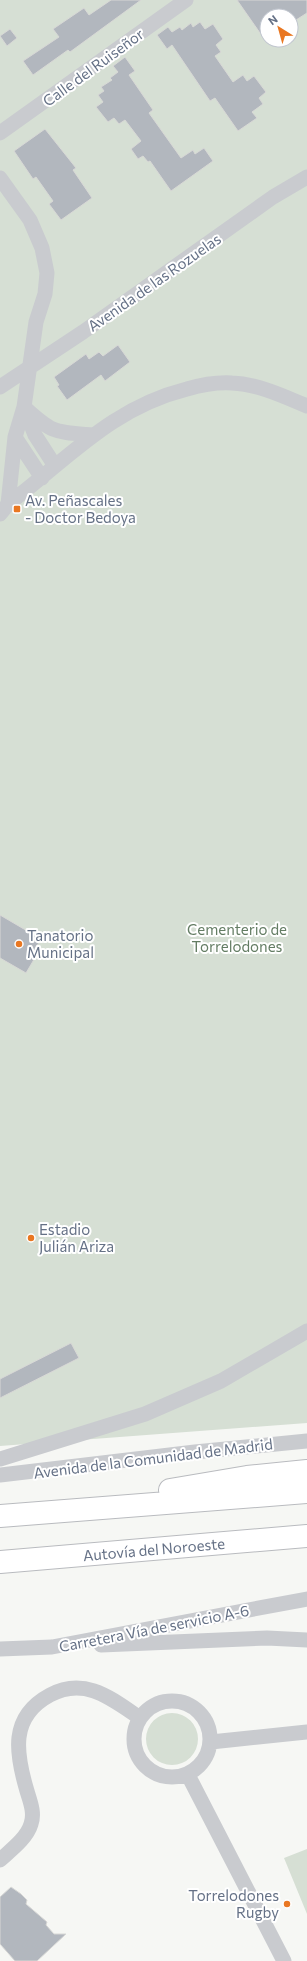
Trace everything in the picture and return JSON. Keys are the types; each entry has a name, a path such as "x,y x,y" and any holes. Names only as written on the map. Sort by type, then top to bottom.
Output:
{"highway":[{"path":"23,1514 247,1477 307,1471"},
{"path":"0,1516 307,1492"},
{"name":"Autovía del Noroeste","path":"0,1562 307,1536"}],"street":[{"name":"Calle del Ruiseñor","path":"0,133 186,0"},
{"name":"Avenida de las Rozuelas","path":"0,387 83,332 273,197 307,177"},
{"path":"0,178 30,220 42,248 47,273 28,368 24,407 15,437 4,509"},
{"path":"4,509 94,435 137,406 164,394 200,385 232,383 272,391 307,406"},
{"path":"24,407 44,426 61,433 94,435"},
{"path":"24,407 35,435 56,466"},
{"path":"15,437 42,478"},
{"path":"0,1459 145,1414 221,1381 307,1331"},
{"name":"Avenida de la Comunidad de Madrid","path":"0,1475 307,1440"},
{"path":"0,1451 49,1445"},
{"name":"Carretera Vía de servicio A-6","path":"0,1649 52,1647 307,1599"},
{"path":"52,1647 267,1638 307,1640"},
{"path":"0,1860 21,1840 31,1824 33,1815 19,1763 18,1744 20,1728 27,1715 40,1701 56,1692 73,1688 91,1689 108,1696 140,1718"},
{"path":"168,1701 185,1703 199,1712 208,1726 211,1742 207,1756 199,1767 188,1775 171,1778 155,1774 142,1764 135,1749 134,1733 140,1718 152,1706 168,1701"},
{"path":"211,1742 307,1732"},
{"path":"188,1775 284,1961"}],"green space":[{"name":"Cementerio de Torrelodones","path":"0,0 307,0 307,1423 0,1446"},
{"path":"167,1713 177,1713 191,1720 198,1734 198,1744 191,1758 177,1765 167,1765 157,1761 150,1754 146,1744 146,1734 150,1724 157,1717"},
{"path":"307,1849 307,1914 284,1858"}],"building":[{"path":"111,0 141,0 70,52 68,50 33,75 23,61 59,37 53,29 84,8 89,15"},
{"path":"237,0 307,0 307,13 299,18 299,8 259,8 259,32"},
{"path":"200,22 205,29 213,24 223,39 216,45 221,52 215,56 233,82 243,75 247,81 254,76 266,92 259,98 263,104 252,112 257,118 238,131 215,98 210,101 172,45 167,49 157,35 168,27 172,32 180,27 182,30 191,23 193,27"},
{"path":"10,29 17,38 7,46 0,36"},
{"path":"125,57 135,71 129,75 153,110 149,113 181,158 193,150 195,154 204,148 213,161 171,191 150,161 148,162 143,156 138,159 131,149 141,141 125,120 119,124 114,118 108,122 96,107 103,102 98,95 104,91 101,87 112,80 110,78 118,72 113,66"},
{"path":"45,129 76,168 73,170 92,198 61,220 49,204 53,201 36,177 33,179 14,151"},
{"path":"118,345 130,362 105,381 101,375 67,400 57,386 59,385 54,377 86,354 89,359 99,352 103,356"},
{"name":"Tanatorio Municipal","path":"0,915 41,939 35,949 39,951 26,973 0,958"},
{"path":"71,1343 79,1358 0,1398 0,1379"},
{"path":"11,1887 27,1900 26,1904 47,1922 46,1925 54,1934 66,1934 37,1961 15,1961 0,1944 0,1897"}],"place":[{"name":"Av. Peñascales - Doctor Bedoya","path":"17,509"},
{"name":"Tanatorio Municipal","path":"19,944"},
{"name":"Estadio Julián Ariza","path":"31,1238"},
{"name":"Torrelodones Rugby","path":"287,1904"}]}
